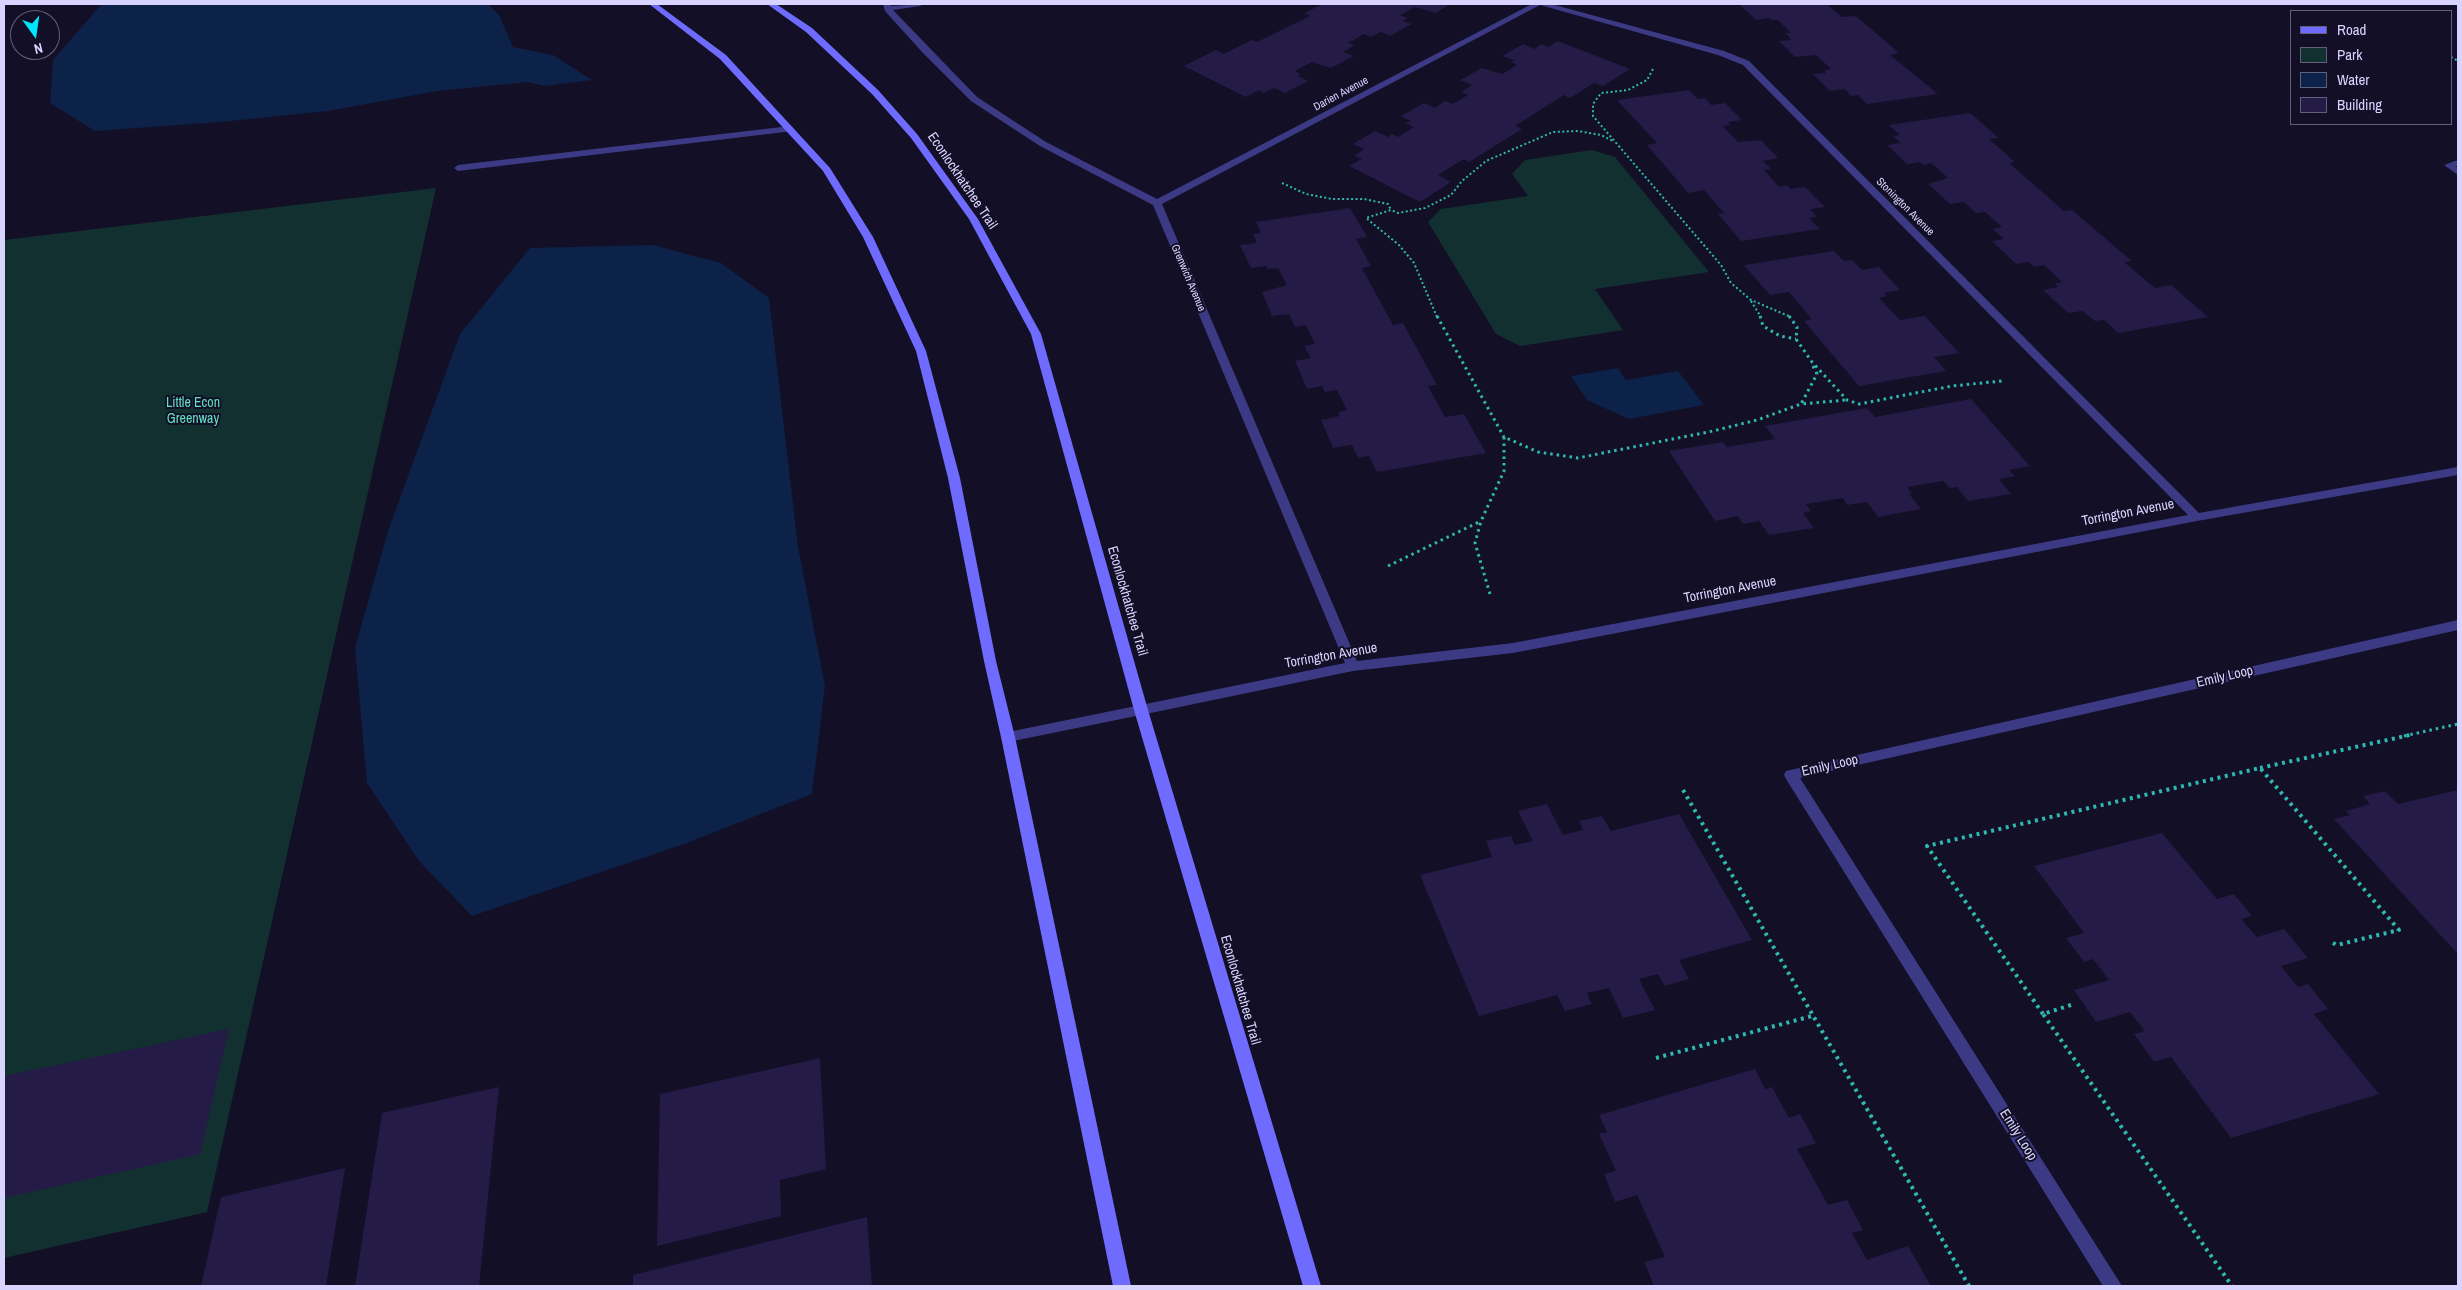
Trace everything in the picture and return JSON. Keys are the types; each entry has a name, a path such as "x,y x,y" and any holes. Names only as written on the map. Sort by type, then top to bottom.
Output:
{"street":[{"path":"652,4 723,57 828,170 868,237 922,351 954,478 990,661 1008,737 1122,1286"},
{"name":"Econlockhatchee Trail","path":"771,4 808,30 875,92 914,136 972,219 1036,334 1141,710 1312,1286"},
{"path":"888,6 920,4"},
{"name":"Darien Avenue","path":"1156,203 1537,4"},
{"name":"Stonington Avenue","path":"1543,4 1721,53 1746,64 2197,516"},
{"path":"888,6 974,99 1043,144 1156,203"},
{"path":"458,168 790,129"},
{"path":"2458,163 2448,165 2458,172"},
{"name":"Grenwich Avenue","path":"1156,203 1353,666"},
{"name":"Torrington Avenue","path":"1008,737 1353,666 1513,648 2197,516 2458,471"},
{"name":"Emily Loop","path":"2113,1286 1791,775 2458,625"}],"path":[{"path":"1657,62 1646,80 1628,90 1601,93 1593,104 1593,116 1720,265 1731,283 1751,300 1771,310 1790,316 1797,327 1796,339 1812,362 1847,400"},
{"path":"1490,594 1475,543 1481,521 1504,471 1504,437 1441,326 1414,263 1399,245 1366,218 1391,210 1398,212 1425,208 1451,195 1462,181 1486,161 1521,144 1553,132 1578,131 1601,135 1616,142"},
{"path":"1282,183 1306,194 1332,199 1364,199 1388,204 1391,210"},
{"path":"1751,300 1760,314 1763,326 1780,336 1796,339"},
{"path":"1801,404 1817,374 1812,362"},
{"path":"1504,437 1538,452 1578,458 1714,431 1757,420 1801,404 1847,400 1859,404 1952,386 2002,381"},
{"path":"1388,566 1481,521"},
{"path":"2232,1286 1927,846 2458,724"},
{"path":"2260,768 2399,930 2337,945 2331,942"},
{"path":"1683,790 1969,1286"},
{"path":"2043,1014 2071,1006"},
{"path":"1656,1058 1812,1016"}],"green space":[{"path":"1592,150 1615,157 1709,272 1595,289 1623,330 1520,346 1496,334 1428,222 1441,209 1528,196 1512,174 1525,160"},
{"name":"Little Econ Greenway","path":"436,188 207,1212 4,1258 4,240"}],"water":[{"path":"105,4 488,4 499,15 513,47 553,55 592,80 545,86 527,82 437,91 328,111 220,122 95,131 50,103 53,60 60,60 60,52 100,6"},
{"path":"653,245 721,263 769,298 798,547 825,686 812,794 684,844 472,916 419,861 367,783 355,648 388,531 460,334 530,248"},
{"path":"1618,368 1626,380 1678,371 1704,405 1629,419 1587,400 1571,376"}],"building":[{"path":"1323,4 1451,4 1435,13 1415,7 1400,15 1407,18 1403,21 1412,24 1390,36 1381,32 1370,37 1364,34 1348,43 1355,45 1343,52 1354,56 1331,68 1312,62 1295,71 1301,74 1298,76 1308,81 1285,93 1274,88 1264,93 1259,90 1246,97 1184,66 1216,50 1223,54 1252,40 1257,42 1310,16 1304,13"},
{"path":"1826,4 1842,17 1856,16 1899,53 1890,55 1938,94 1867,104 1858,95 1851,96 1845,89 1830,91 1813,74 1826,73 1824,70 1831,69 1816,55 1795,57 1779,41 1792,40 1785,33 1791,33 1778,20 1771,20 1769,18 1756,20 1740,5"},
{"path":"1558,41 1630,69 1603,86 1594,83 1570,98 1564,95 1515,126 1522,129 1469,162 1464,159 1438,175 1451,182 1420,202 1349,166 1362,159 1354,156 1364,149 1353,144 1375,131 1388,137 1392,134 1398,137 1414,127 1405,123 1411,121 1401,116 1424,103 1435,108 1445,101 1452,104 1468,95 1461,92 1472,85 1460,80 1482,68 1502,74 1517,65 1511,62 1514,60 1502,56 1523,44 1534,49 1542,44 1548,47"},
{"path":"1689,90 1698,99 1705,98 1711,105 1725,103 1742,120 1728,122 1730,125 1723,126 1738,142 1761,140 1778,158 1763,161 1771,169 1764,170 1779,187 1787,185 1790,189 1805,187 1825,207 1810,209 1817,217 1809,218 1820,229 1741,241 1718,214 1724,213 1704,190 1688,193 1647,145 1657,143 1617,100"},
{"path":"1970,113 1999,138 1989,139 2015,162 2009,163 2064,211 2072,210 2132,261 2124,262 2155,288 2171,285 2208,317 2118,333 2104,320 2095,321 2082,311 2068,313 2043,290 2058,287 2055,283 2062,282 2044,265 2034,267 2029,262 2016,264 1992,241 2004,239 1993,229 2002,227 1985,212 1976,213 1964,202 1950,204 1928,184 1948,178 1931,163 1923,165 1920,162 1907,164 1887,145 1901,143 1893,136 1900,135 1889,125"},
{"path":"1350,208 1367,237 1356,239 1371,266 1362,268 1393,325 1403,323 1437,385 1428,386 1445,417 1464,414 1486,453 1377,472 1369,456 1358,458 1352,445 1333,448 1321,420 1340,416 1338,412 1347,410 1337,390 1325,392 1322,386 1307,389 1295,361 1311,358 1304,346 1315,344 1306,325 1295,327 1289,314 1272,316 1262,292 1287,285 1278,268 1268,269 1266,266 1251,268 1240,245 1257,243 1253,234 1261,233 1256,222"},
{"path":"1834,251 1844,261 1852,260 1862,270 1879,267 1900,290 1884,293 1887,296 1879,298 1900,320 1925,316 1959,353 1934,357 1946,371 1859,386 1804,321 1812,319 1789,292 1770,295 1744,265"},
{"path":"1971,399 2030,466 2009,470 2015,476 1999,479 2011,494 1968,501 1957,487 1950,488 1943,481 1907,487 1912,494 1909,494 1921,509 1878,517 1867,502 1847,505 1843,498 1806,504 1811,511 1803,513 1814,528 1769,535 1759,521 1743,524 1738,516 1715,521 1669,451 1723,442 1727,447 1775,439 1765,426 1867,408 1875,417"},
{"path":"2458,790 2458,952 2456,952 2334,819 2350,815 2346,811 2370,804 2363,796 2385,791 2398,804"},
{"path":"1547,804 1563,835 1583,830 1579,821 1602,816 1611,831 1679,814 1752,940 1679,960 1689,979 1665,986 1658,974 1639,979 1655,1010 1623,1018 1609,988 1587,993 1592,1004 1565,1011 1557,995 1479,1016 1420,875 1492,857 1486,841 1511,836 1515,845 1533,841 1518,811"},
{"path":"2162,833 2217,899 2234,894 2252,916 2241,919 2257,937 2284,929 2308,958 2281,966 2298,987 2308,984 2328,1009 2314,1014 2379,1094 2231,1138 2171,1057 2154,1062 2134,1034 2145,1031 2130,1012 2096,1022 2074,990 2109,980 2093,959 2084,962 2066,938 2084,933 2034,866"},
{"path":"229,1029 200,1154 4,1198 4,1076"},
{"path":"820,1058 826,1169 780,1180 781,1216 657,1246 660,1094"},
{"path":"1755,1069 1765,1089 1772,1087 1789,1118 1800,1114 1816,1143 1797,1149 1828,1205 1847,1200 1863,1230 1852,1233 1867,1260 1908,1246 1931,1286 1654,1286 1644,1262 1665,1257 1637,1195 1615,1202 1604,1174 1616,1171 1599,1134 1607,1132 1599,1115"},
{"path":"499,1087 479,1286 355,1286 382,1113"},
{"path":"345,1168 326,1286 201,1286 221,1197"},
{"path":"867,1217 872,1286 633,1286 633,1275"}]}
